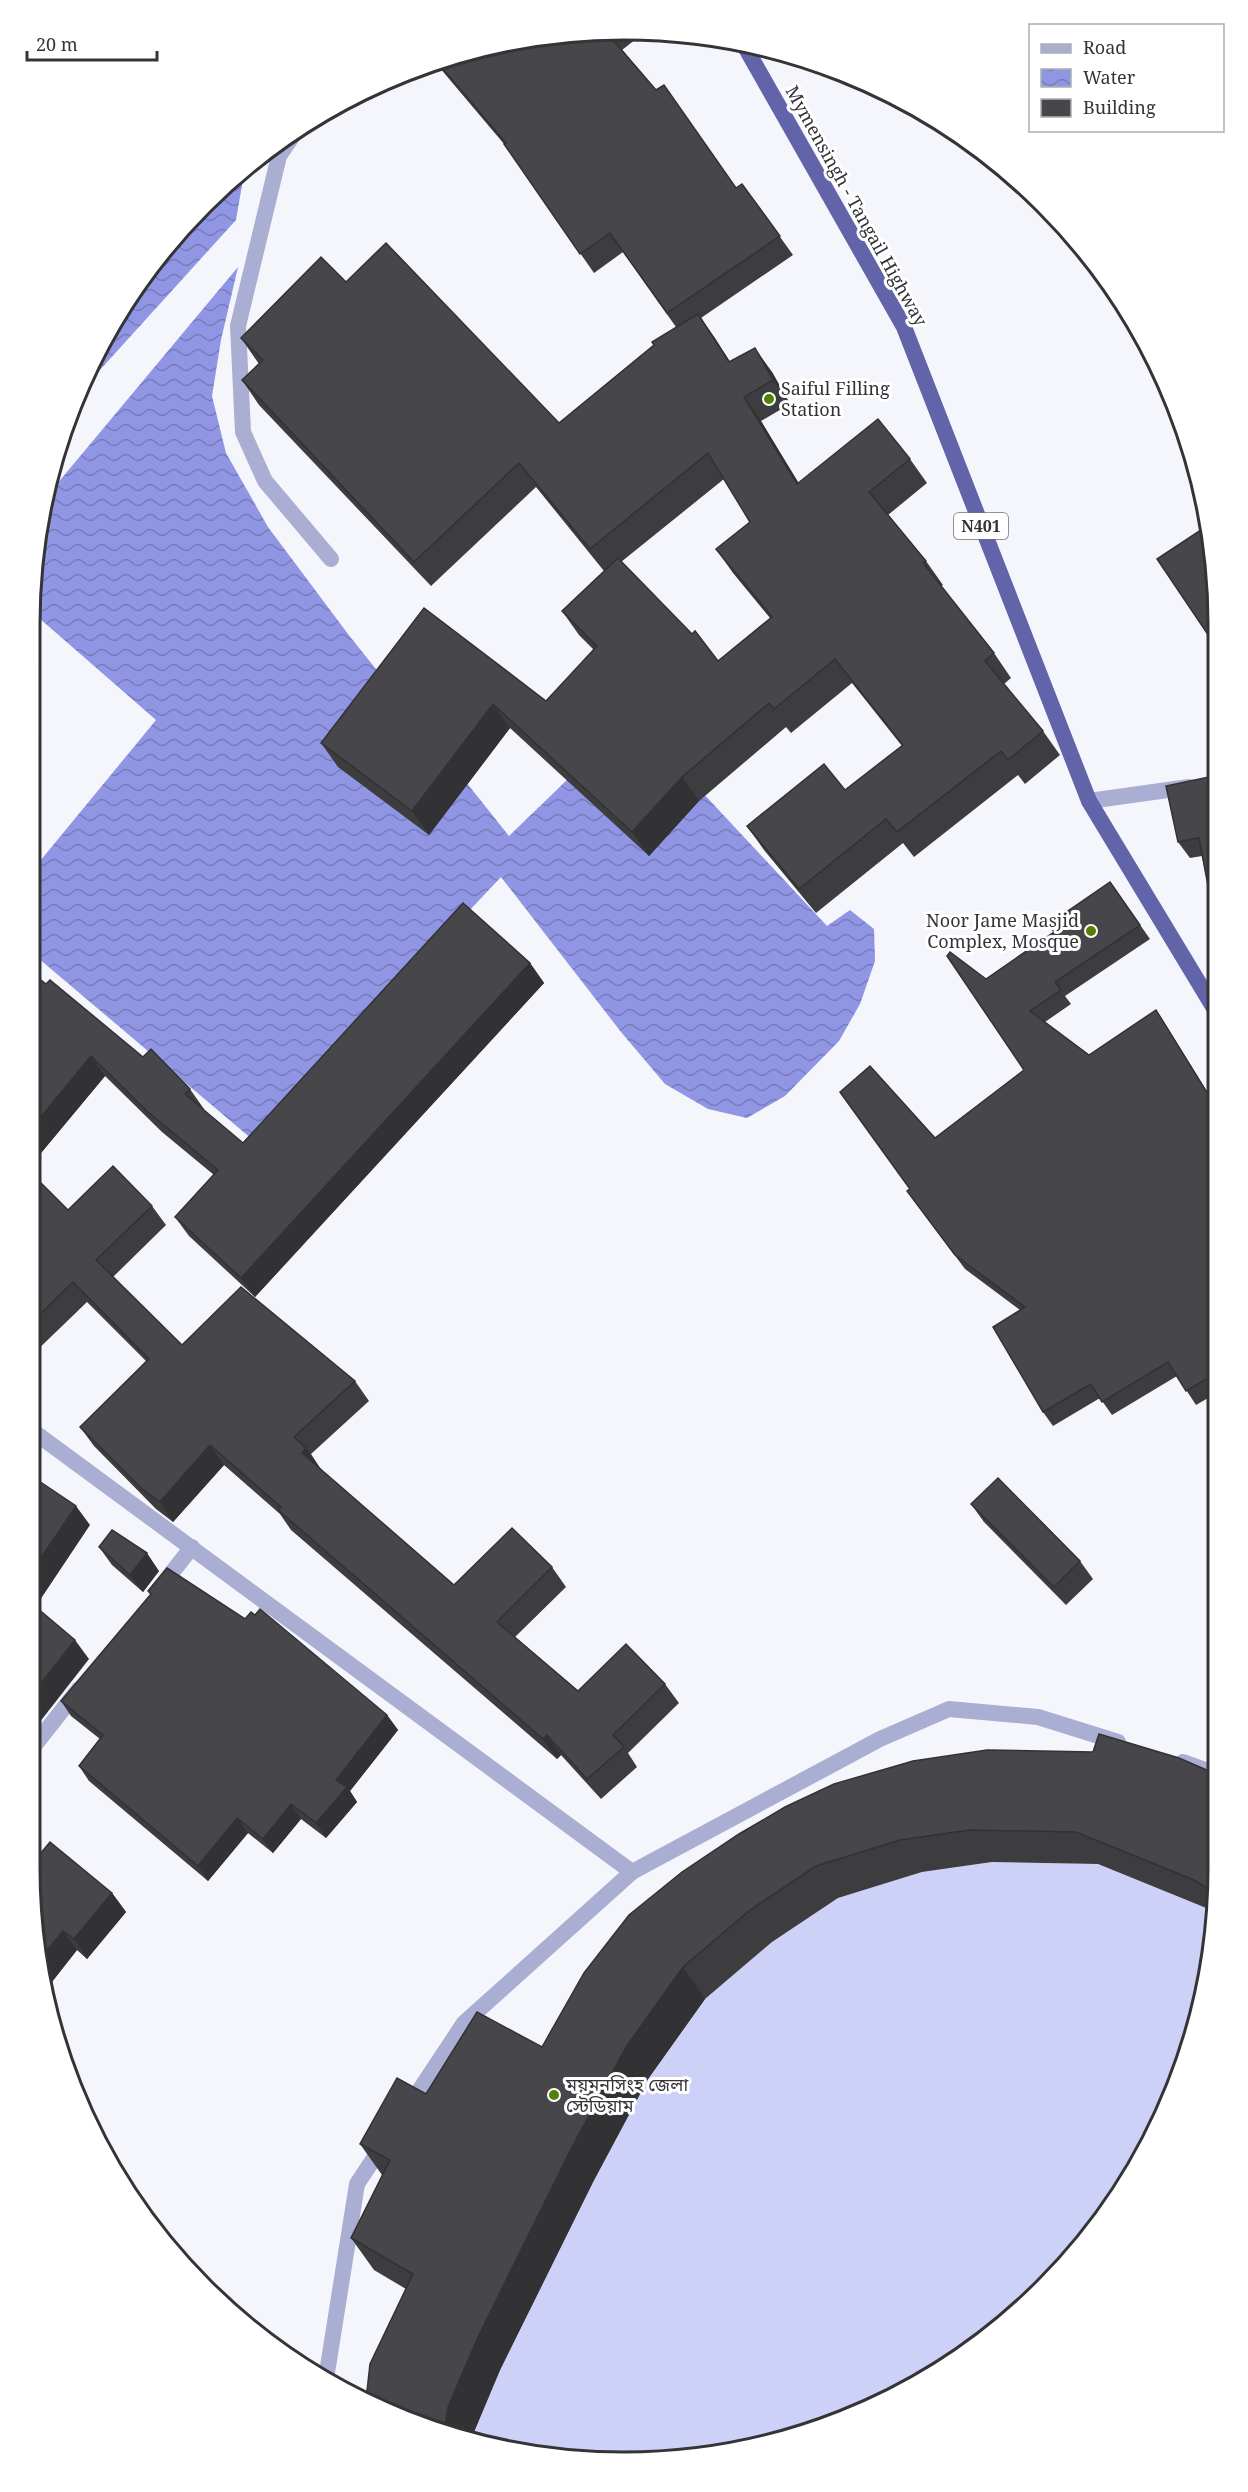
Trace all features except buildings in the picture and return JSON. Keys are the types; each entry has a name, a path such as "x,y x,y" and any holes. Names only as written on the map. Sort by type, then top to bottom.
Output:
{"highway":[{"name":"Mymensingh - Tangail Highway","path":"749,54 904,327 1089,801 1208,998"}],"street":[{"path":"282,152 238,326 243,432 265,481 331,559"},
{"path":"1089,801 1202,785"},
{"path":"40,1436 632,1872"},
{"path":"148,1603 192,1547"},
{"path":"40,1738 89,1677"},
{"path":"327,2370 357,2184 464,2023 632,1872 880,1739 949,1709 1038,1717 1140,1749"},
{"path":"1162,1756 1208,1771"}],"shaded area":[{"path":"992,1862 1098,1864 1206,1908 1203,1944 1196,1982 1177,2056 1147,2126 1129,2160 1087,2223 1037,2281 979,2331 916,2373 882,2391 812,2421 775,2432 700,2447 624,2452 548,2447 474,2432 500,2370 593,2182 648,2079 705,1999 772,1942 838,1898 922,1872"}],"water":[{"path":"243,182 236,220 98,372 119,332 161,269 211,211"},
{"path":"238,267 221,340 212,396 226,453 268,527 348,634 509,836 632,717 827,926 850,910 874,929 875,961 860,1004 839,1041 785,1096 747,1118 708,1109 665,1084 621,1032 501,877 253,1140 40,960 40,861 156,720 40,619 45,548 58,483"}],"place":[{"name":"Saiful Filling Station","path":"769,399"},
{"name":"Noor Jame Masjid Complex, Mosque","path":"1091,931"},
{"name":"ময়মনসিংহ জেলা স্টেডিয়াম","path":"554,2095"}]}
